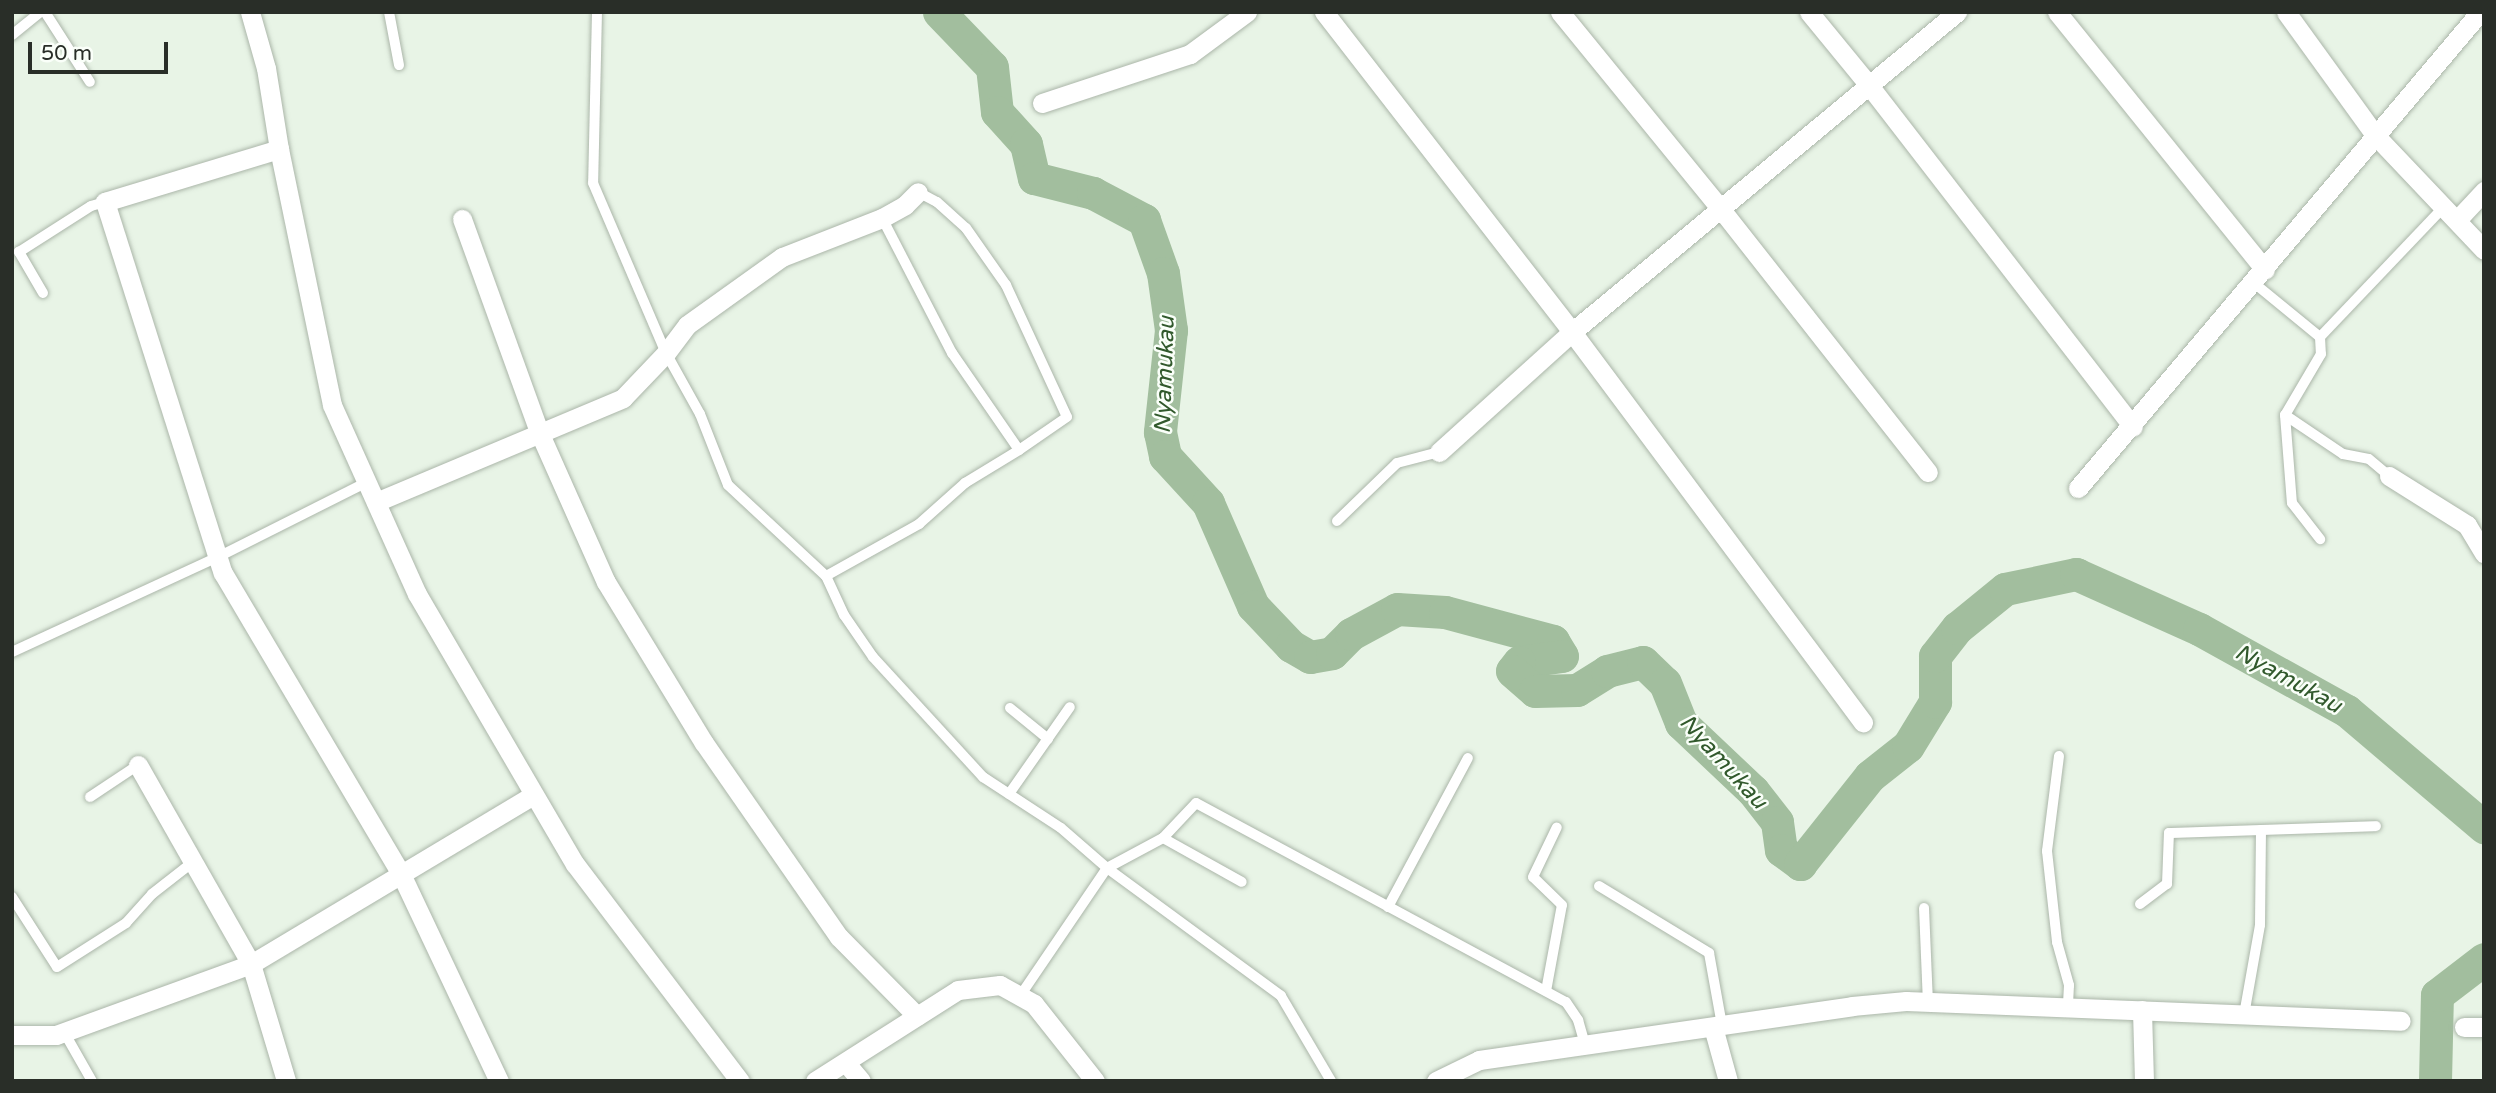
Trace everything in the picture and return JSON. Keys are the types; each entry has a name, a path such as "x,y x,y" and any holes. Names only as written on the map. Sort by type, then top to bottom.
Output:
{"street":[{"path":"250,12 267,68 279,149 332,405 416,594 575,864 740,1081"},
{"path":"1042,103 1190,54 1247,12"},
{"path":"1324,12 1572,332 1863,723"},
{"path":"1560,12 1720,208 1928,472"},
{"path":"1809,12 1868,84 2133,427"},
{"path":"1439,452 1572,332 1957,12"},
{"path":"2057,12 2259,277"},
{"path":"2286,12 2375,135 2484,250"},
{"path":"2078,488 2133,427 2480,12"},
{"path":"279,149 105,202 223,573 401,874 499,1081"},
{"path":"2451,213 2484,191"},
{"path":"376,502 623,398 666,353 687,325 782,257 882,218 905,205 918,192"},
{"path":"461,219 540,434 606,582 704,743 839,937 917,1016"},
{"path":"2389,476 2468,525 2484,553"},
{"path":"138,765 251,964 286,1081"},
{"path":"12,1035 64,1032 251,964 533,795"},
{"path":"815,1081 958,990 1000,985 1034,1004 1096,1081"},
{"path":"1436,1081 1479,1060 1852,1006 1927,1002 2401,1021"},
{"path":"2142,1010 2144,1081"},
{"path":"1717,1026 1728,1081"},
{"path":"2464,1027 2484,1027"},
{"path":"846,1063 861,1081"}],"lane":[{"path":"12,35 43,12 90,82"},
{"path":"389,12 399,65"},
{"path":"597,12 593,183 666,353 700,414 728,485 826,576 844,615 873,657 983,777 1061,828 1107,868 1281,996 1331,1081"},
{"path":"826,576 919,524 965,483 1067,417 1006,285 966,228 937,202 918,192"},
{"path":"43,293 19,252 91,206 105,202"},
{"path":"2320,337 2451,213"},
{"path":"882,218 952,353 1019,450"},
{"path":"2259,277 2320,337 2321,354 2286,415 2291,503 2320,539"},
{"path":"2286,415 2343,454 2369,458 2389,476"},
{"path":"1337,521 1397,463 1439,452"},
{"path":"12,652 218,557 367,482"},
{"path":"1009,794 1070,707"},
{"path":"1010,708 1048,738"},
{"path":"2059,756 2047,851 2057,942 2068,985 2068,1007"},
{"path":"1388,906 1468,758"},
{"path":"90,797 138,765"},
{"path":"1020,996 1107,868 1163,838 1196,803 1566,1002 1578,1020 1586,1045"},
{"path":"2140,904 2167,884 2169,833 2376,826"},
{"path":"1546,991 1562,905 1533,877 1557,827"},
{"path":"2244,1015 2260,925 2261,830"},
{"path":"1163,838 1242,882"},
{"path":"12,897 57,967 127,923 152,894 193,862"},
{"path":"1599,886 1709,953 1717,1026"},
{"path":"1924,908 1927,1002"},
{"path":"64,1032 92,1081"}],"waterway":[{"name":"Nyamukau","path":"939,12 992,67 997,112 1026,144 1034,178 1093,193 1144,220 1163,273 1171,330 1160,432 1165,456 1208,503 1253,606 1291,646 1310,657 1332,653 1351,634 1397,609 1445,612 1553,641 1562,656 1519,662 1512,671 1535,691 1577,690 1607,671 1643,662 1665,683 1681,723 1753,791 1777,822 1781,850 1800,864 1870,776 1908,746 1935,702 1935,656 1957,628 2005,589 2076,574 2199,629 2347,711 2484,827"},
{"name":"Nyamukau","path":"2435,1081 2437,995 2484,959"}]}
